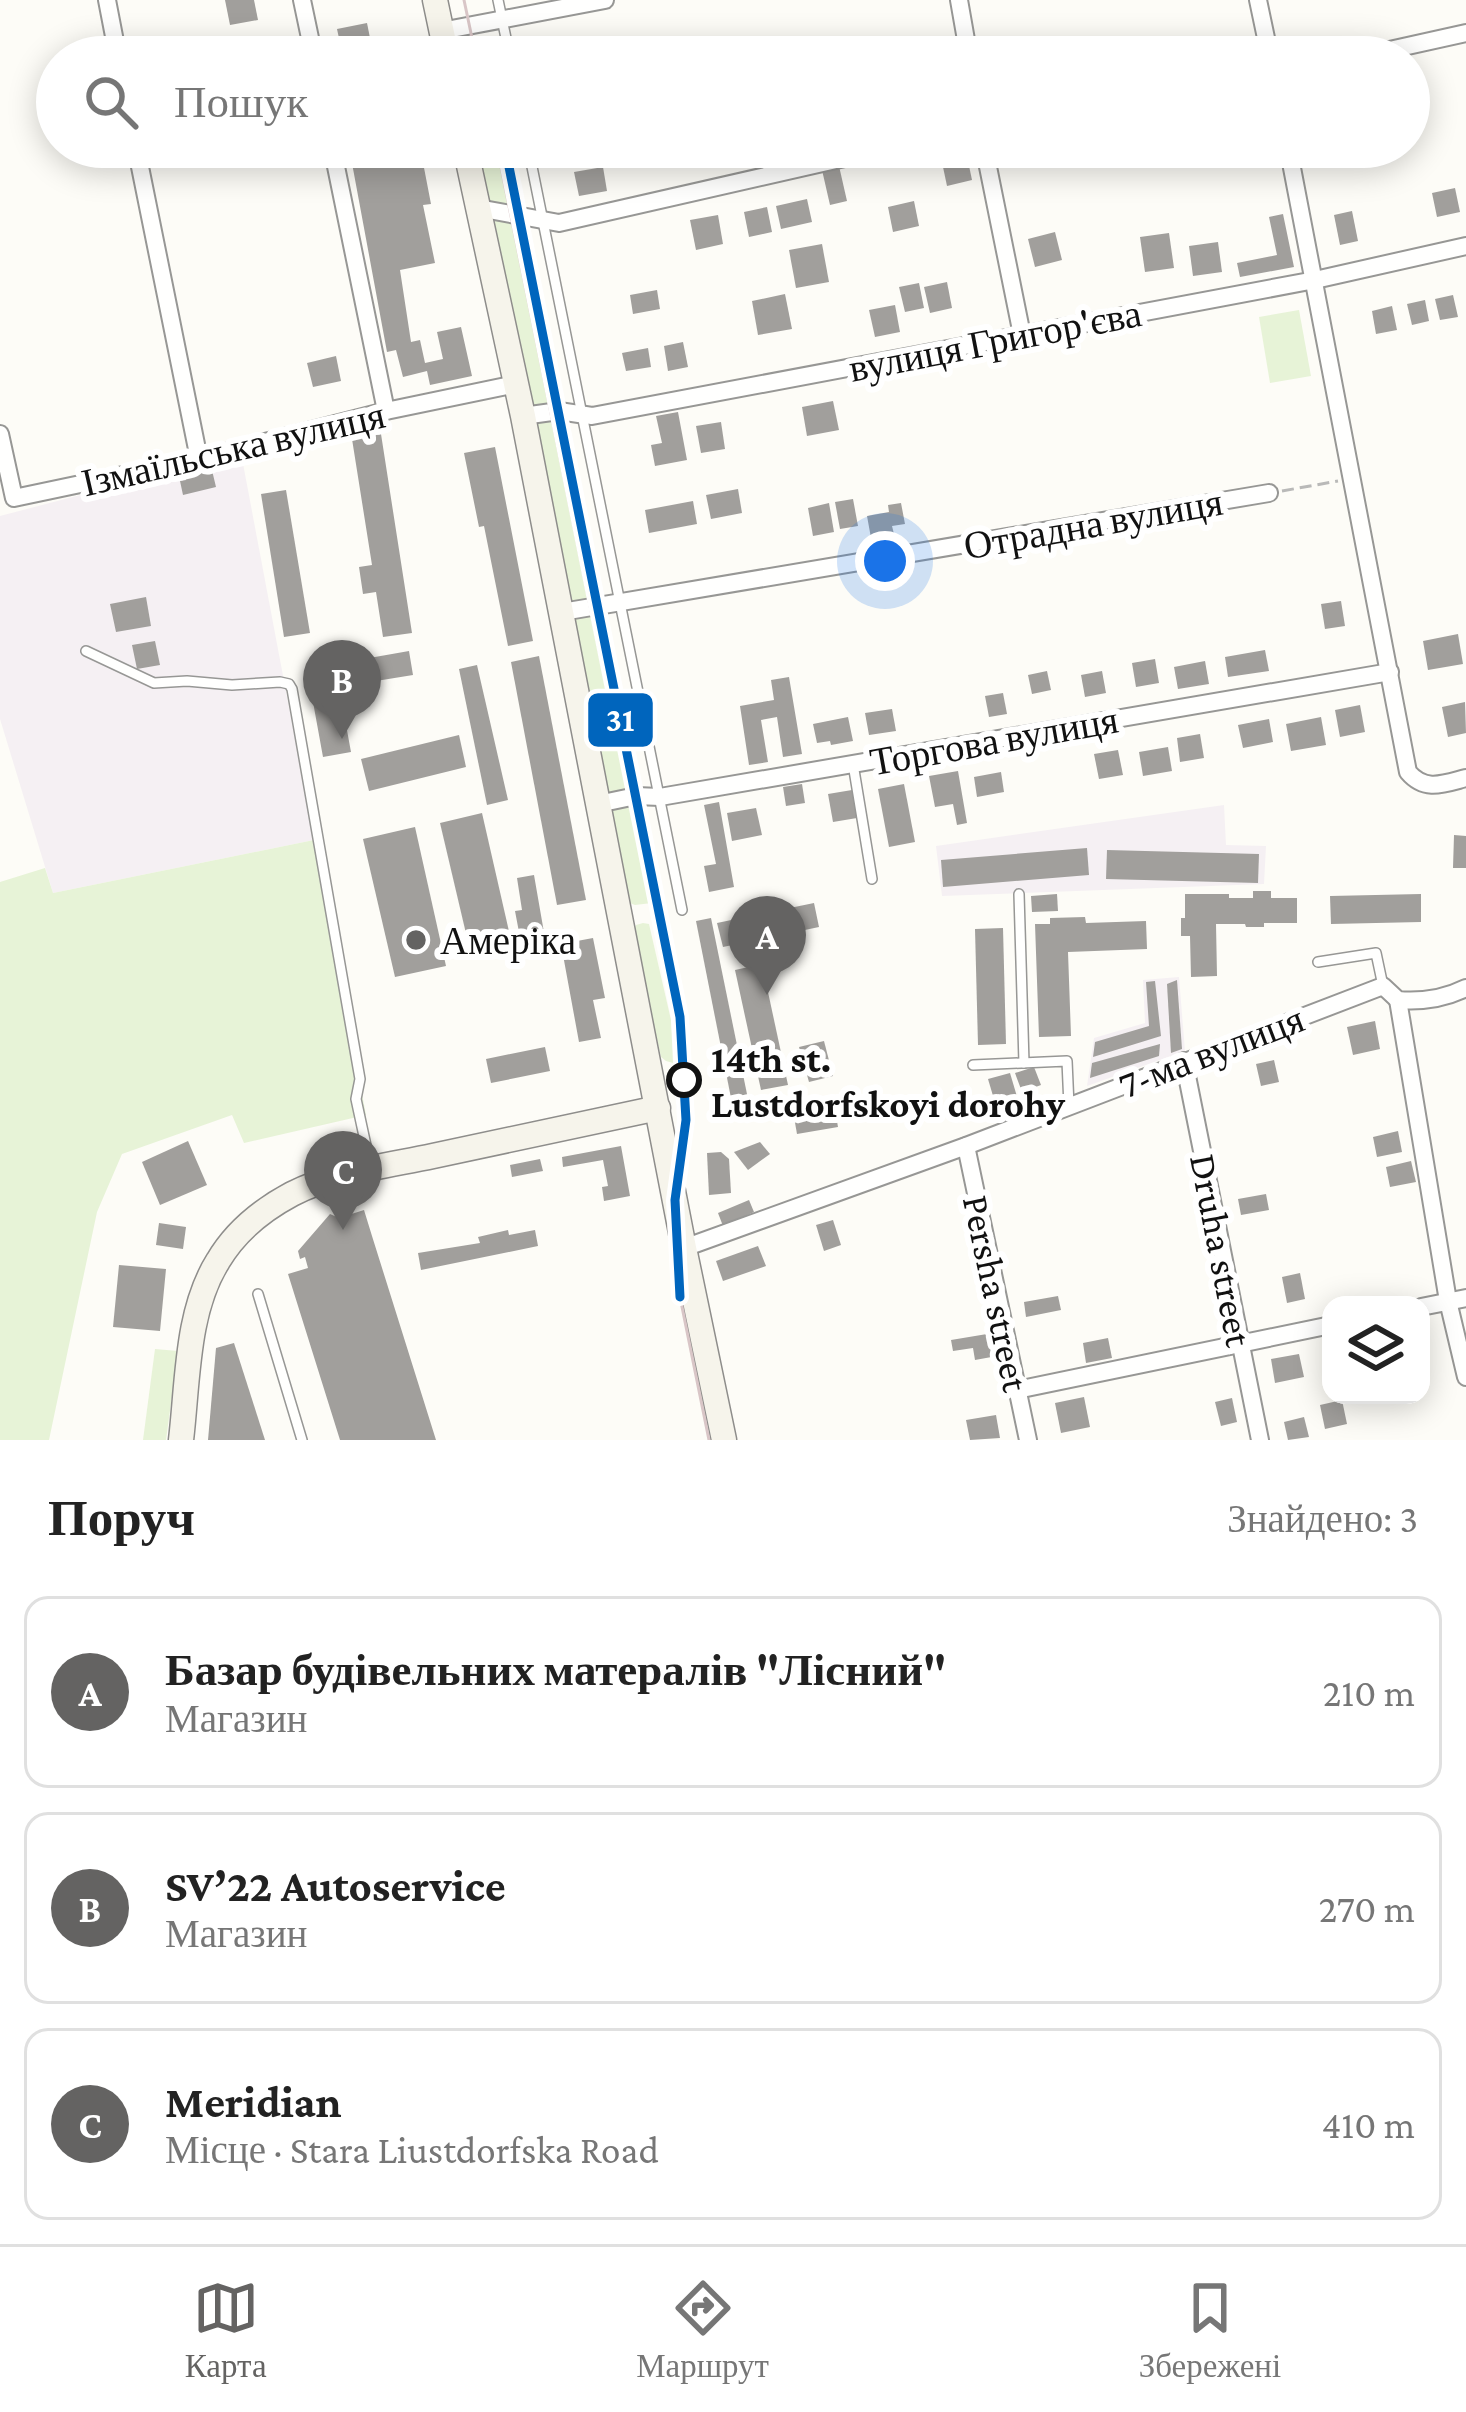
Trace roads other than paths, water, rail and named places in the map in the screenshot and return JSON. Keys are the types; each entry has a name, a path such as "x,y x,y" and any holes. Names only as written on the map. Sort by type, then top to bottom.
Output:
{"main road":[{"path":"435,0 442,36"},
{"path":"470,168 724,1440"},
{"path":"181,1440 206,1285 249,1222 296,1192 328,1180 658,1108"}],"street":[{"path":"107,0 114,36"},
{"path":"302,0 310,36"},
{"path":"463,36 502,19 605,0"},
{"path":"959,0 965,36"},
{"path":"1258,0 1266,36"},
{"path":"1430,41 1466,33"},
{"path":"140,168 199,459"},
{"path":"336,168 386,412"},
{"path":"478,208 559,223 801,168"},
{"path":"988,168 1022,335"},
{"path":"1292,168 1408,772 1418,783 1432,786 1466,778"},
{"name":"вулиця Григор'єва","path":"523,416 559,411 592,416 1315,280 1466,247"},
{"name":"Ізмаїльська вулиця","path":"0,434 7,500 516,384"},
{"name":"Отрадна вулиця","path":"562,612 1269,493"},
{"name":"Торгова вулиця","path":"598,804 1390,672"},
{"path":"1383,986 1398,1000 1457,1300 1466,1377"},
{"name":"7-ма вулиця","path":"684,1248 1383,986"},
{"path":"1398,1000 1435,999 1466,988"},
{"name":"Druha street","path":"1184,1061 1260,1440"},
{"name":"Persha street","path":"966,1146 1028,1440"},
{"path":"1017,1390 1322,1326"}],"lane":[{"path":"498,0 506,36"},
{"path":"532,168 682,910"},
{"path":"86,651 154,683 285,682 292,689 361,1079 356,1099 371,1169"},
{"path":"853,764 872,879"},
{"path":"1019,894 1024,1063"},
{"path":"1318,962 1376,952 1383,986"},
{"path":"973,1065 1067,1061 1070,1106"},
{"path":"258,1294 302,1440"}],"tram line":[{"path":"464,0 472,36"},
{"path":"501,168 674,1020 679,1121 669,1228 709,1440"}],"place":[{"name":"SV’22 Autoservice","path":"342,739"},
{"name":"Амеріка","path":"416,940"},
{"name":"Базар будівельних матералів \"Лісний\"","path":"767,995"},
{"name":"14th st. Lustdorfskoyi dorohy","path":"684,1080"},
{"name":"Meridian","path":"343,1230"}]}
